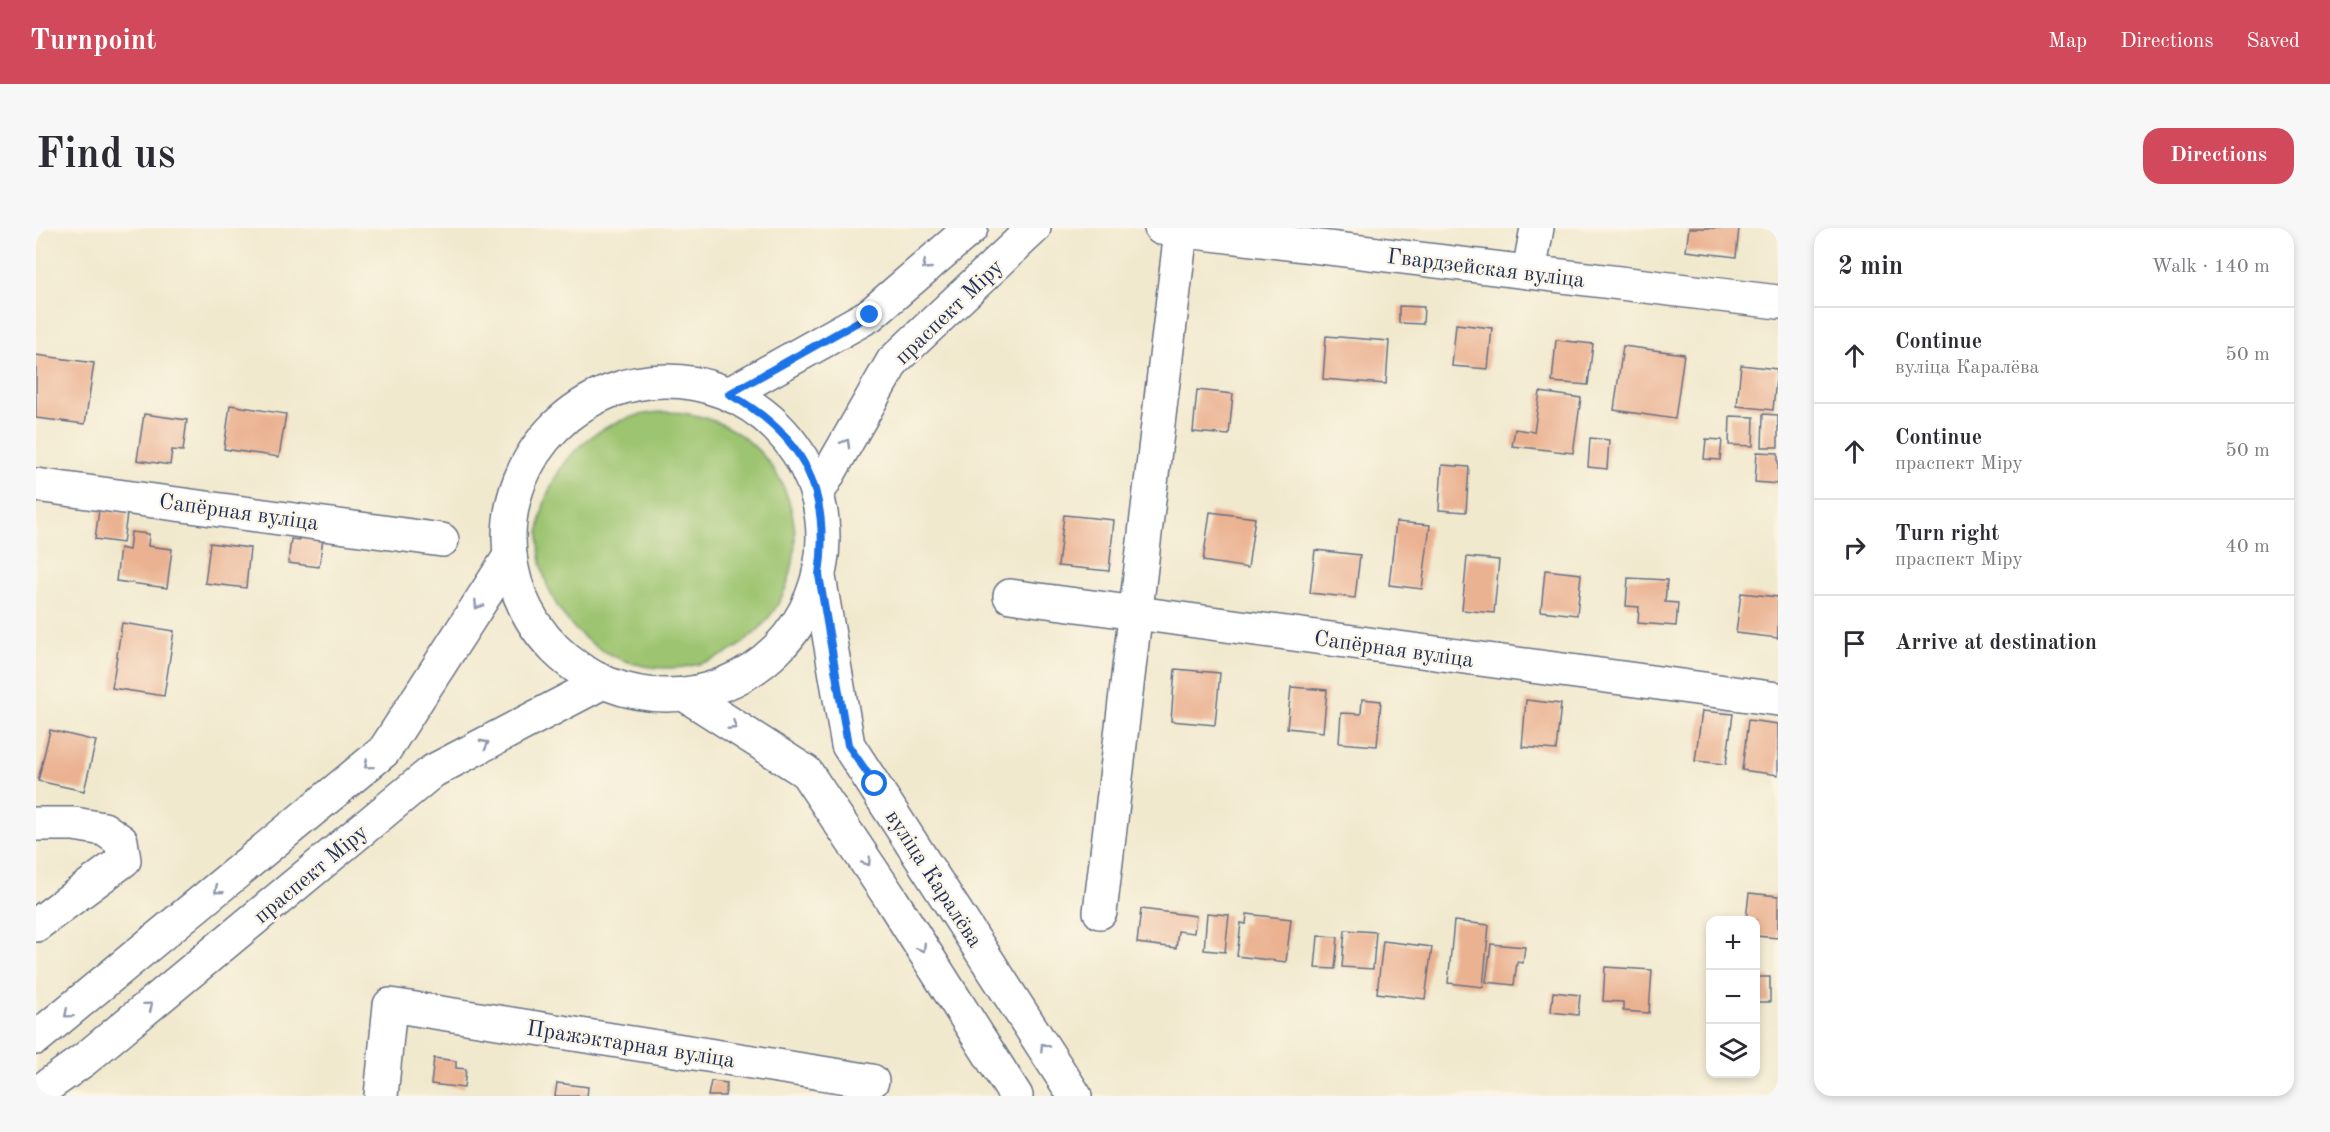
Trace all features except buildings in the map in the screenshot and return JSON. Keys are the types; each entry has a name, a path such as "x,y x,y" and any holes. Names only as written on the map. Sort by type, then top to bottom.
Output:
{"main road":[{"name":"праспект Міру","path":"729,394 870,315 971,228"},
{"name":"праспект Міру","path":"817,494 893,361 1034,228"},
{"path":"1529,272 1537,228"},
{"path":"1100,912 1134,613 1170,230"},
{"name":"Гвардзейская вуліца","path":"1170,230 1778,302"},
{"path":"648,382 676,382 703,386 729,394 753,407 774,424 793,445 807,468 817,494 823,521 823,548 819,575 802,617 780,646 760,664 711,689 684,694 656,695 629,691 603,682 579,669 565,658 540,631 525,608 515,583 510,556 509,529 513,502 522,476 535,452 552,430 573,412 596,398 621,388 648,382"},
{"name":"Сапёрная вуліца","path":"36,485 442,540"},
{"name":"праспект Міру","path":"36,1038 384,751 510,556"},
{"name":"вуліца Каралёва","path":"819,575 848,745 1075,1096"},
{"name":"Сапёрная вуліца","path":"1010,596 1778,699"},
{"name":"праспект Міру","path":"36,1094 85,1059 433,771 603,682"},
{"path":"684,694 806,772 891,899 1016,1096"},
{"path":"36,824 74,824 104,829 121,841 124,860 36,925"},
{"name":"Пражэктарная вуліца","path":"381,1096 390,1005 872,1081"}],"green space":[{"path":"667,412 704,418 727,427 748,441 766,459 785,491 792,515 795,540 789,577 780,600 766,621 748,639 716,658 692,665 667,668 630,662 607,653 586,639 568,621 549,589 542,565 539,540 545,503 554,480 568,459 586,441 618,422 642,415"}],"route":[{"path":"870,315 729,394 753,407 774,424 793,445 807,468 817,494 823,521 823,548 819,575 848,745 875,784"}]}
